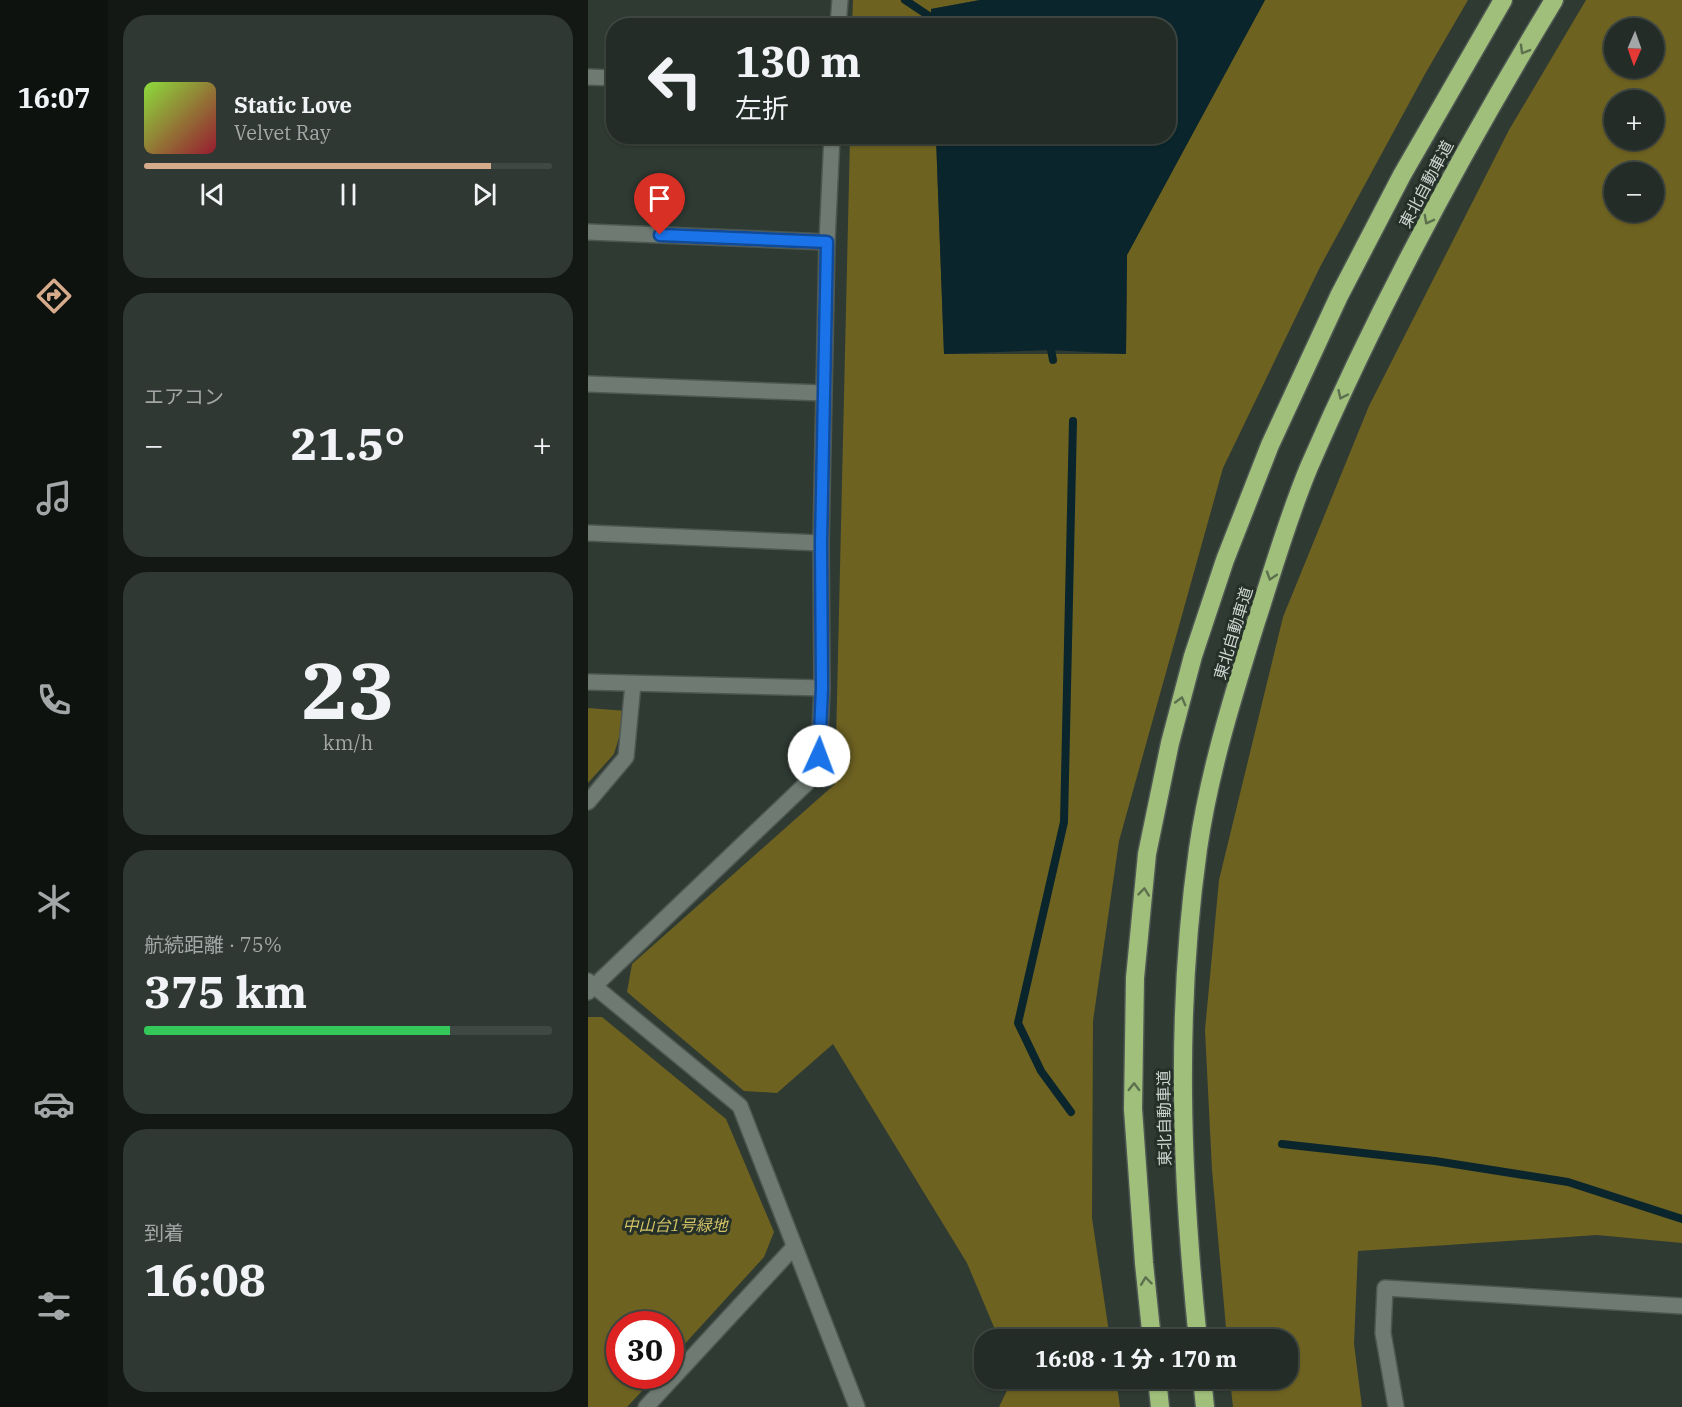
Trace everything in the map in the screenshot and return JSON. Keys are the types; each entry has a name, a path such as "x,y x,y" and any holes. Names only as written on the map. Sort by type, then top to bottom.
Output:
{"highway":[{"name":"東北自動車道","path":"1151,1329 1133,1109 1135,978 1147,854 1170,743 1193,656 1270,444 1339,296 1392,195 1503,0"},
{"name":"東北自動車道","path":"1197,1329 1189,1258 1182,1109 1184,984 1198,848 1219,744 1273,571 1308,470 1401,271 1471,141 1554,0"},
{"path":"1158,1389 1160,1407"},
{"path":"1203,1389 1205,1407"}],"street":[{"path":"839,18 840,0"},
{"path":"588,77 606,78"},
{"path":"832,144 827,242 821,543 822,688 819,756 809,781 590,986 740,1106 857,1407"},
{"path":"588,232 827,242"},
{"path":"588,384 824,393"},
{"path":"588,533 821,543"},
{"path":"588,682 822,688"},
{"path":"588,802 626,757 633,684"},
{"path":"646,1407 794,1247"},
{"path":"1396,1407 1383,1333 1385,1288 1682,1306"}],"green space":[{"path":"853,0 980,0 931,9 931,18 852,18"},
{"path":"1265,0 1468,0 1320,267 1223,468 1119,841 1093,1021 1092,1218 1109,1329 995,1329 967,1263 833,1044 777,1093 744,1091 627,992 632,964 835,784 850,144 936,144 944,354 1126,354 1127,255"},
{"path":"1586,0 1682,0 1682,1243 1597,1235 1358,1251 1354,1344 1362,1407 1233,1407 1231,1389 1298,1389 1298,1329 1226,1329 1212,1170 1205,1030 1219,880 1283,617 1369,406 1509,130"},
{"path":"588,708 627,711 614,754 588,783"},
{"name":"中山台1号緑地","path":"588,1017 602,1017 726,1119 774,1232 764,1257 684,1345 684,1311 606,1311 606,1389 644,1389 627,1407 588,1407"},
{"path":"1008,1389 1117,1389 1120,1407 999,1407"}],"water":[{"path":"980,0 1265,0 1127,255 1126,354 1051,350 944,354 936,144 1176,144 1176,18 931,18 931,9"}],"waterway":[{"path":"905,0 932,18"},
{"path":"1049,339 1053,360"},
{"path":"1071,1112 1041,1071 1018,1023 1064,822 1073,421"},
{"path":"1282,1144 1435,1161 1568,1182 1682,1219"}],"route":[{"path":"660,235 827,242 821,543 822,688 819,756"}]}
